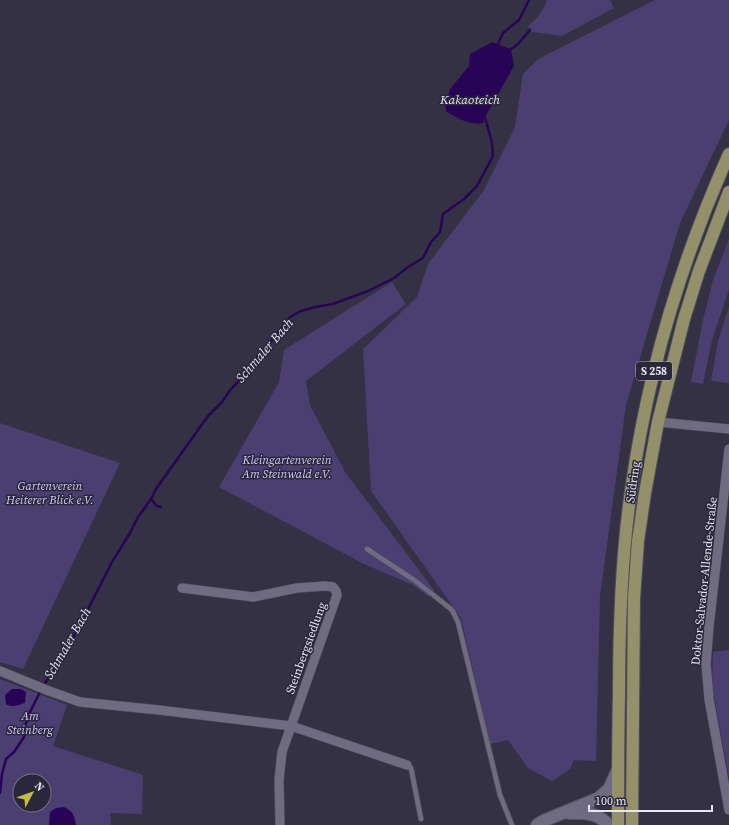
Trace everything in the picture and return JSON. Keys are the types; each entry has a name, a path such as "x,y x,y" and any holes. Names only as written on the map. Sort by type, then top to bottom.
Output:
{"main road":[{"name":"Südring","path":"618,825 619,652 621,599 630,491 653,372 682,272 699,224 729,154"},
{"name":"Südring","path":"632,825 634,598 638,542 643,507 658,422 684,319 699,271 729,192"},
{"name":"S 258","path":"538,825 543,821 590,802 604,794 609,790 618,768"},
{"name":"S 258","path":"558,815 569,813 588,813 600,817 608,825"}],"street":[{"path":"658,422 729,429"},
{"name":"Doktor-Salvador-Allende-Straße","path":"729,449 706,664 709,699 729,810"},
{"name":"Steinbergsiedlung","path":"182,588 253,597 297,588 325,586 333,587 336,591 337,595 282,752 279,780 280,825"},
{"path":"0,671 80,702 291,726 407,765"}],"lane":[{"path":"367,549 414,580 452,610 458,622 500,795 512,825"},
{"path":"407,765 411,768 421,819"}],"green space":[{"path":"547,0 610,0 614,8 562,36 532,32 528,26 544,8"},
{"path":"655,0 729,0 729,120 680,223 626,405 600,596 596,761 574,760 570,769 552,781 528,768 508,740 490,744 461,618 371,491 363,349 417,297 428,264 484,190 515,127 523,74 538,59"},
{"path":"729,239 729,290 712,340 703,384 691,382 703,320 713,280"},
{"name":"Kleingartenverein Am Steinwald e.V.","path":"392,282 406,304 306,381 310,405 345,472 434,590 429,597 413,585 364,564 219,487 279,382 284,350"},
{"path":"729,307 729,383 711,381 718,341"},
{"name":"Gartenverein Heiterer Blick e.V.","path":"0,423 120,463 23,669 0,662"},
{"path":"729,650 729,778 712,685 713,652"},
{"name":"Am Steinberg","path":"0,679 67,705 53,746 143,775 142,814 110,813 111,825 0,825"}],"water":[{"name":"Kakaoteich","path":"492,42 511,49 514,66 483,123 478,124 459,119 446,111 445,104 450,89 469,66 470,54"},
{"path":"12,689 21,689 26,692 25,703 13,706 6,704 5,695"},
{"path":"64,807 70,811 73,814 76,825 49,825 50,813 52,813 52,811 56,808"}],"waterway":[{"path":"498,44 503,33 519,20 529,0"},
{"path":"511,49 518,44 530,30"},
{"name":"Schmaler Bach","path":"43,686 57,666 112,562 156,489 208,416 243,377 250,365 270,343 290,317 301,311 333,304 368,291 394,278 423,258 431,242 440,232 443,214 464,199 477,186 493,156 492,143 485,117"},
{"name":"Schmaler Bach","path":"151,499 157,506 161,507"},
{"name":"Schmaler Bach","path":"0,793 2,774 6,759 14,752 24,737 24,730 29,714 41,690"}]}
